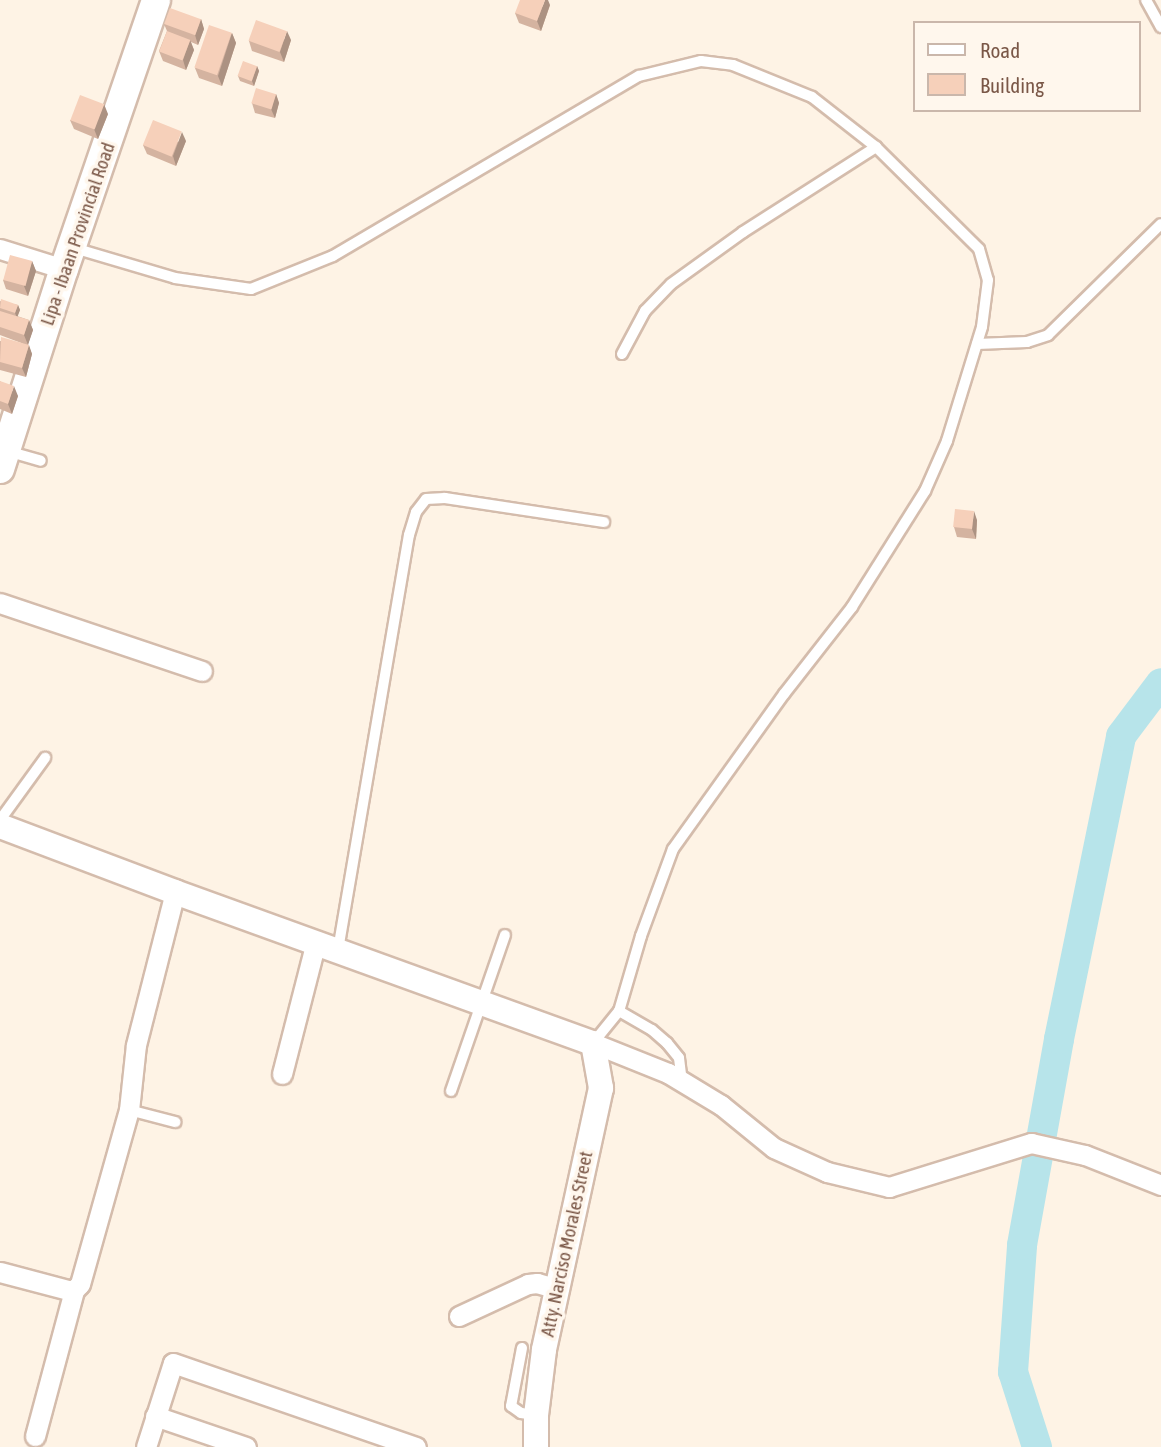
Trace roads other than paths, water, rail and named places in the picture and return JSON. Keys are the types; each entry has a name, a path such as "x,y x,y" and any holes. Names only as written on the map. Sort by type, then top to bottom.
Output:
{"main road":[{"name":"Lipa - Ibaan Provincial Road","path":"3,460 20,386 69,258 156,0"}],"street":[{"path":"0,250 69,258"},
{"path":"0,603 202,671"},
{"path":"0,826 483,1002 668,1073 721,1105 774,1148 827,1172 889,1187 1031,1143 1085,1155 1161,1185"},
{"path":"34,1436 74,1290 80,1284 129,1110 134,1054 175,892"},
{"path":"282,1074 327,946"},
{"name":"Atty. Narciso Morales Street","path":"536,1447 536,1415 544,1350 601,1088 593,1043"},
{"path":"0,1272 74,1290"},
{"path":"458,1316 528,1284 537,1283 558,1289"},
{"path":"146,1447 173,1363 416,1447"},
{"path":"155,1416 246,1447"}],"lane":[{"path":"1146,0 1161,27"},
{"path":"69,258 251,289 333,256 639,76 701,61 733,65 812,97 876,147 979,249 988,280 977,344 947,440 925,491 852,607 784,694 673,849 641,936 620,1012 593,1043"},
{"path":"622,354 645,311 671,284 754,225 876,147"},
{"path":"977,344 1027,342 1048,335 1161,224"},
{"path":"3,460 41,461"},
{"path":"327,946 409,535 416,512 426,499 445,498 604,523"},
{"path":"0,820 44,758"},
{"path":"451,1091 505,935"},
{"path":"620,1012 652,1030 667,1043 679,1058 682,1082"},
{"path":"129,1110 175,1122"},
{"path":"522,1348 510,1406 521,1413 536,1415"}],"waterway":[{"path":"1037,1447 1013,1372 1022,1245 1059,1039 1121,736 1161,683"}]}
